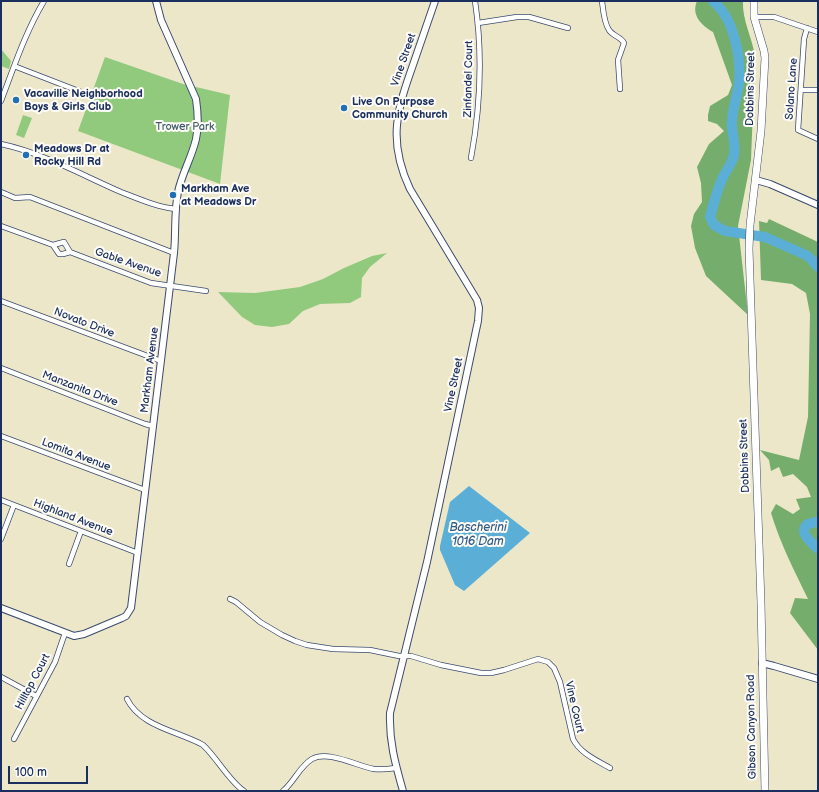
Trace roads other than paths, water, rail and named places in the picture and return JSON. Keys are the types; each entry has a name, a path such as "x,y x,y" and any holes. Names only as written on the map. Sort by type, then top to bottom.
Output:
{"main road":[{"name":"Dobbins Street","path":"754,1 754,17 765,58 761,132 750,225 749,249 762,663"},
{"name":"Gibson Canyon Road","path":"762,663 765,791"}],"street":[{"path":"1,101 32,21 44,1"},
{"name":"Markham Avenue","path":"1,608 74,636 84,634 126,616 131,608 171,286 176,209 181,179 196,140 198,129 198,110 193,90 180,66 161,20 156,1"},
{"name":"Vine Street","path":"402,791 396,768 390,732 390,713 427,562 478,321 479,308 477,300 410,189 403,172 398,151 396,127 400,104 435,1"},
{"name":"Zinfandel Court","path":"471,158 477,123 480,91 480,55 475,1"},
{"path":"602,1 609,31 620,38 624,43 618,60 620,89"},
{"path":"478,23 517,17 529,17 568,28"},
{"path":"754,17 774,17 818,32"},
{"name":"Solano Lane","path":"806,28 798,130 818,138"},
{"path":"14,66 89,95"},
{"path":"801,90 818,90"},
{"path":"1,144 42,157 144,201 176,209"},
{"path":"756,180 770,184 818,205"},
{"path":"1,192 15,198 30,197 174,253"},
{"name":"Gable Avenue","path":"1,226 53,246 59,254 70,252 151,283 206,290"},
{"name":"Gable Avenue","path":"53,246 64,242 70,252"},
{"name":"Novato Drive","path":"1,301 161,361"},
{"name":"Manzanita Drive","path":"1,368 153,426"},
{"name":"Lomita Avenue","path":"1,436 145,490"},
{"name":"Highland Avenue","path":"1,500 138,552"},
{"path":"1,539 14,505"},
{"path":"69,564 82,531"},
{"name":"Vine Court","path":"230,599 236,602 260,622 295,641 307,645 333,649 363,649 411,656 441,665 481,673 491,673 504,670 538,659 548,662 554,668 560,682 575,744 582,751 610,768"},
{"name":"Hilltop Court","path":"14,739 55,662 65,633"},
{"path":"762,663 818,679"},
{"path":"1,678 36,696"},
{"path":"127,699 134,710 148,721 203,746 209,751 234,782 244,791"},
{"path":"283,791 290,785 306,764 317,757 326,756 375,769 396,768"}],"water":[{"name":"Bascherini 1016 Dam","path":"469,486 530,533 464,591 455,585 440,550 440,546 450,502"}],"waterway":[{"path":"713,1 726,17 735,38 739,61 739,72 732,120 735,148 734,155 731,164 721,181 710,217 714,225 725,231 765,237 808,256 818,267"},
{"path":"818,522 808,524 804,531 807,538 818,549"}],"place":[{"name":"Vacaville Neighborhood Boys & Girls Club","path":"16,100"},
{"name":"Live On Purpose Community Church","path":"344,108"},
{"name":"Meadows Dr at Rocky Hill Rd","path":"26,155"},
{"name":"Markham Ave at Meadows Dr","path":"173,195"}],"park label":[{"name":"Trower Park","path":"185,127"}]}
